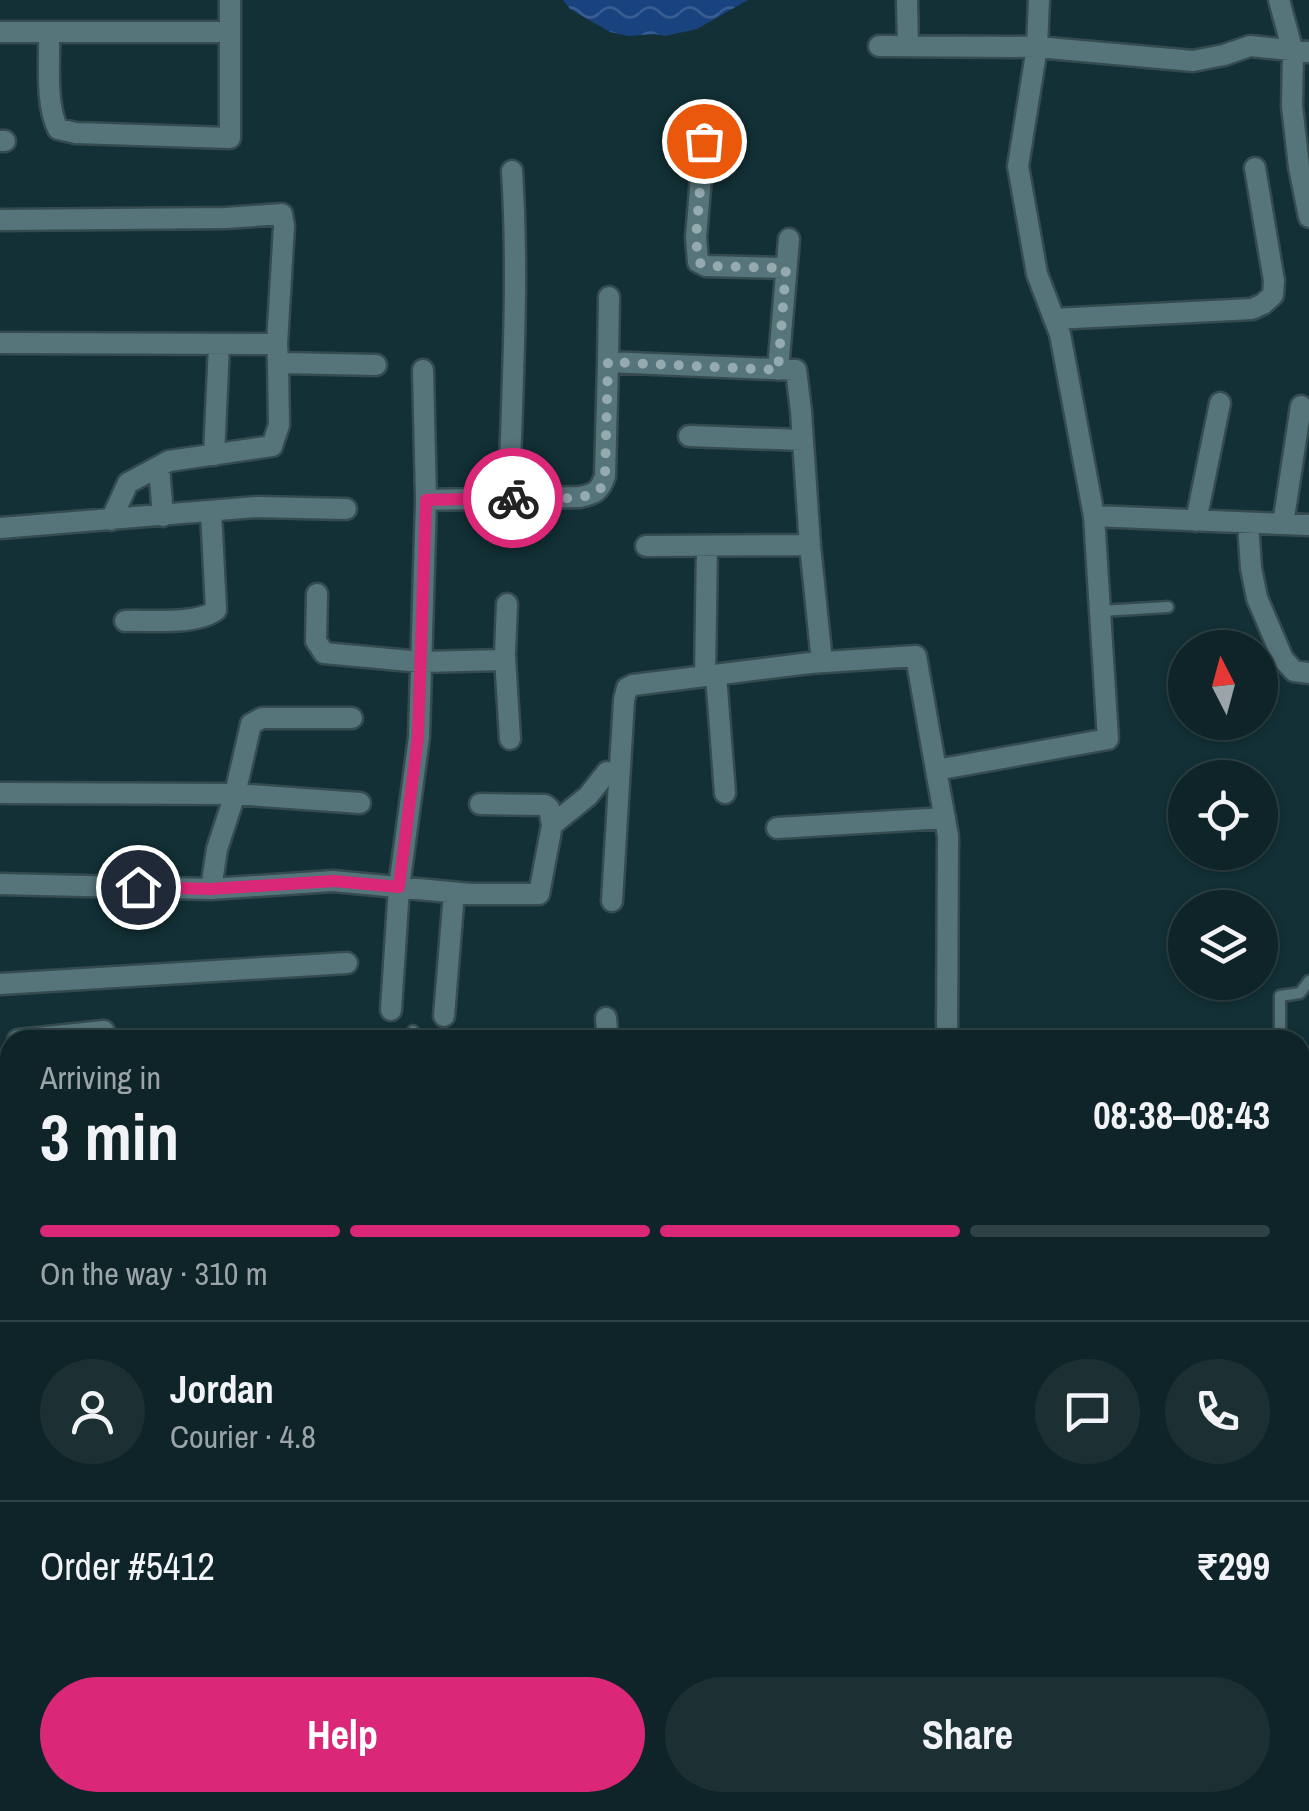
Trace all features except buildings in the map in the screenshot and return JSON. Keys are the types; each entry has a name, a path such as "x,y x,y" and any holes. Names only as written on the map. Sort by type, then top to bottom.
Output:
{"street":[{"path":"49,32 51,105 58,129 76,133 230,138 230,0"},
{"path":"907,0 908,46"},
{"path":"936,770 1108,739 1094,516 1060,334 1036,274 1018,166 1038,46 1039,0"},
{"path":"1279,0 1301,52 1292,106 1309,217"},
{"path":"0,32 230,32"},
{"path":"879,46 1038,46 1192,61 1224,56 1250,46 1301,52"},
{"path":"704,141 696,237 698,262 706,266 786,268"},
{"path":"1054,319 1252,309 1263,304 1273,296 1274,281 1255,168"},
{"path":"508,498 514,328 512,170"},
{"path":"0,220 282,214 277,352 279,426 272,446 169,461 128,483 111,520"},
{"path":"778,370 789,239"},
{"path":"426,500 580,497 602,488 609,297"},
{"path":"0,343 218,345 277,352"},
{"path":"214,455 218,345"},
{"path":"277,352 284,363 376,365"},
{"path":"608,362 796,370 822,662"},
{"path":"391,1010 399,887 418,737 426,500 423,370"},
{"path":"1196,520 1220,403"},
{"path":"1284,524 1300,406"},
{"path":"689,436 803,440"},
{"path":"159,467 163,516"},
{"path":"0,528 257,507 346,509"},
{"path":"126,620 200,619 216,610 210,512"},
{"path":"1094,516 1309,526"},
{"path":"1248,523 1257,598 1283,659 1294,670 1309,673"},
{"path":"646,546 810,545"},
{"path":"707,546 710,676 726,793"},
{"path":"317,594 316,641 324,654 421,662 497,662 505,657"},
{"path":"507,604 505,657 510,740"},
{"path":"612,901 625,693 634,686 710,676 822,662 916,656 948,836 946,1030"},
{"path":"211,889 217,849 235,794 248,729 258,719 352,718"},
{"path":"552,825 588,796 607,772"},
{"path":"0,793 235,794 360,802"},
{"path":"0,884 211,889 334,881 454,893 539,894 551,812 545,805 480,804"},
{"path":"776,828 945,818"},
{"path":"444,1016 454,893"},
{"path":"0,984 347,963"},
{"path":"606,1018 607,1030"}],"lane":[{"path":"1100,611 1168,607"},
{"path":"1280,1030 1280,996 1302,992 1309,981"}],"water":[{"path":"563,0 748,0 697,29 665,36 629,36 610,32 570,9"}],"way so far":[{"path":"513,498 580,497 602,488 608,362 778,370 786,268 706,266 698,262 696,237 704,141"}],"route":[{"path":"138,887 211,889 334,881 399,887 418,737 426,500 513,498"}]}
